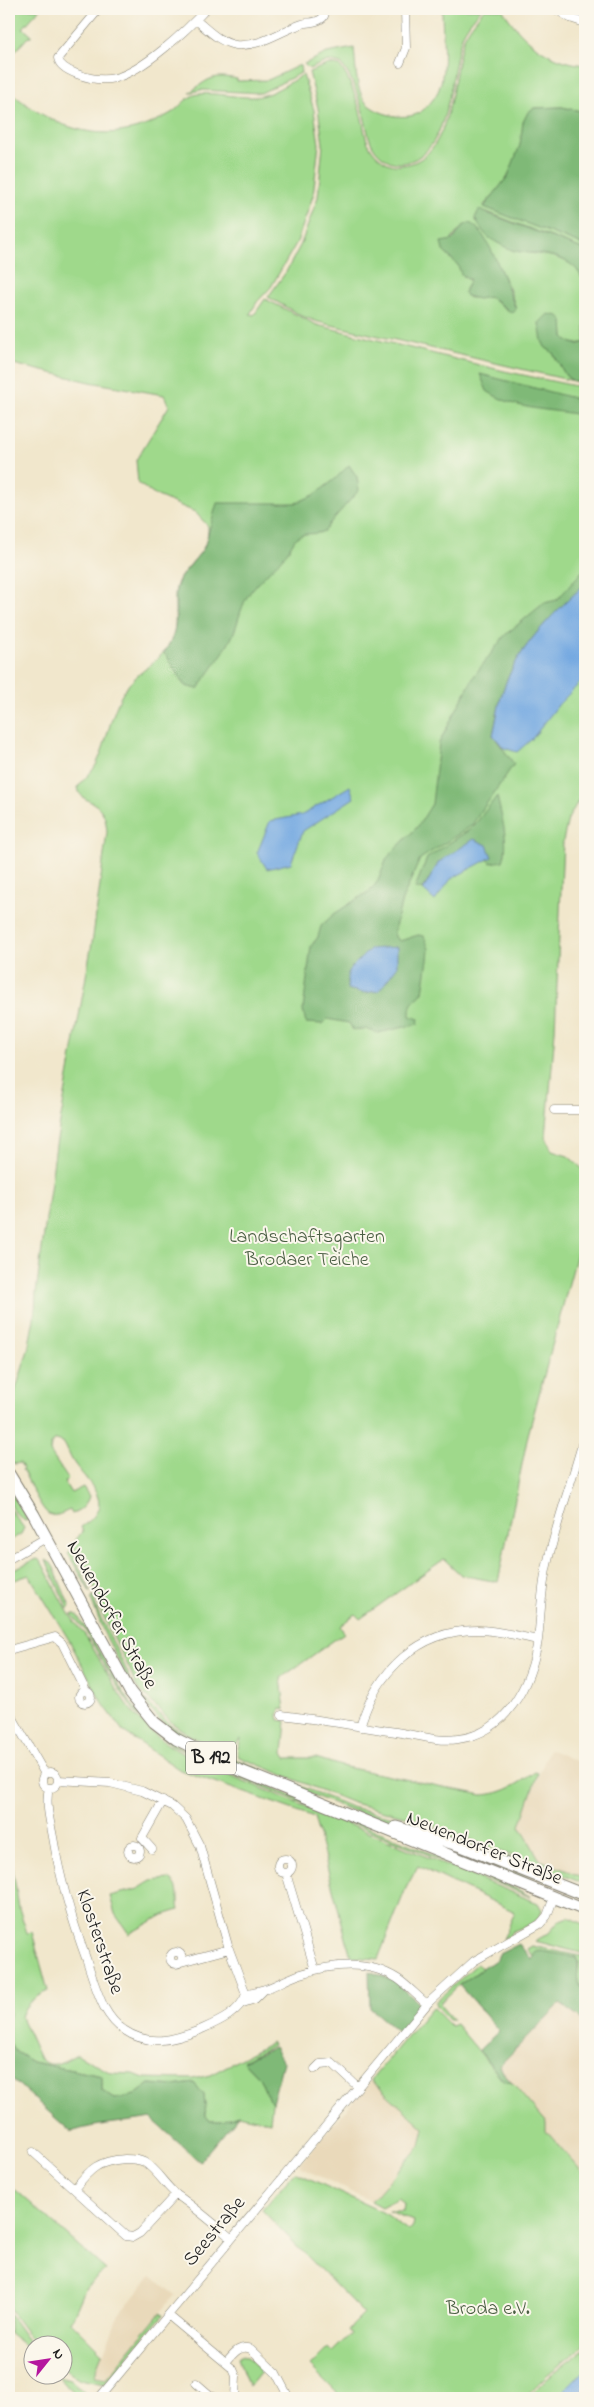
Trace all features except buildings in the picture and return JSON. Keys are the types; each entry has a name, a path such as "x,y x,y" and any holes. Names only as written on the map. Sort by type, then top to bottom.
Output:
{"main road":[{"name":"Neuendorfer Straße","path":"9,1474 130,1692 165,1731 198,1752 369,1822 381,1829 585,1910"},
{"name":"Neuendorfer Straße","path":"369,1822 383,1824 461,1846 585,1895"},
{"path":"554,1897 558,1885"}],"street":[{"path":"99,9 58,58 62,66 88,78 104,80 127,73 156,54 206,9"},
{"path":"196,20 218,38 236,45 275,37 302,24 321,20 325,9"},
{"path":"400,63 406,48 405,9"},
{"path":"555,9 570,18 585,23"},
{"path":"554,1110 585,1110"},
{"path":"282,1715 451,1740 481,1733 499,1721 515,1702 528,1677 538,1640 541,1595 546,1568 560,1512 572,1483 585,1434"},
{"path":"9,1559 46,1538"},
{"path":"360,1726 369,1702 384,1675 402,1657 429,1640 455,1632 478,1630 538,1640"},
{"path":"9,1650 55,1637 62,1643 86,1691"},
{"name":"Klosterstraße","path":"9,1711 45,1774 42,1782 49,1788 47,1795 49,1818 60,1880 100,1998 115,2022 136,2036 147,2040 162,2041 181,2037 205,2028 235,2011 244,2003 255,1999 265,1989"},
{"path":"45,1774 49,1772 55,1773 58,1780 56,1786 49,1788"},
{"path":"58,1780 110,1783 142,1791 164,1801 180,1812 196,1835 230,1949 246,1994 244,2003"},
{"path":"138,1846 164,1801"},
{"path":"142,1838 152,1849"},
{"path":"286,1873 315,1970"},
{"name":"Seestraße","path":"99,2398 427,2004 474,1961 540,1924 547,1916 554,1897"},
{"path":"181,1962 230,1949"},
{"name":"Klosterstraße","path":"246,1994 265,1989 315,1970 354,1965 379,1970 397,1978 427,2004"},
{"path":"315,2069 320,2064 332,2063 358,2087"},
{"path":"33,2152 126,2236 133,2237 140,2233 176,2194"},
{"path":"75,2188 100,2163 108,2160 134,2159 144,2162 176,2194 186,2200 231,2238"},
{"path":"168,2315 226,2362 236,2376 235,2398"},
{"path":"226,2362 240,2348 246,2346 250,2348 276,2373 289,2398"},
{"path":"196,2383 211,2396 218,2398"}],"shaded area":[{"path":"549,1749 585,1765 585,1878 540,1860 520,1825"},
{"path":"560,2004 585,2022 585,2175 546,2131 546,2123 498,2067"},
{"path":"371,2080 424,2128 420,2146 371,2201 300,2167 300,2164"},
{"path":"151,2276 175,2295 106,2379 94,2377 119,2314"}],"green space":[{"path":"14,9 40,9 23,28 32,36 27,38 9,59 9,15"},
{"path":"442,9 481,9 463,33 447,108 433,142 422,154 408,162 393,162 383,157 373,146 355,89 349,75 341,64 328,61 309,69 304,64 327,53 354,48 356,75 364,100 376,110 392,116 401,117 417,114 434,98 441,81 443,71"},
{"path":"484,9 502,9 518,30 536,47 558,59 585,65 585,112 562,107 534,108 525,121 519,153 512,169 484,205 585,246 585,250 482,210 476,221 487,235 508,248 566,261 574,266 580,274 585,285 585,342 574,343 564,337 563,326 548,314 539,323 545,347 553,353 566,376 573,381 318,322 302,316 268,297 286,272 301,244 318,197 323,144 318,108 309,72 329,64 340,66 353,89 366,138 373,151 382,160 394,165 402,165 419,160 431,149 441,134 452,95 463,41","holes":["477,228 509,288 516,308 507,310 490,297 469,298 465,289 470,281 464,277 458,265 443,251 459,230"]},
{"path":"300,65 301,73 261,93 200,90 189,93 212,78 222,77 237,79 237,81 268,80"},
{"name":"Landschaftsgarten Brodaer Teiche","path":"303,75 314,110 319,144 313,196 297,242 271,287 257,302 250,314 254,315 265,299 317,325 504,371 585,388 585,789 568,819 563,841 555,1031 546,1137 552,1151 568,1156 585,1171 585,1224 528,1435 498,1582 461,1575 444,1559 360,1619 355,1614 340,1626 344,1633 281,1678 285,1710 281,1709 278,1715 279,1720 286,1721 283,1753 286,1758 316,1758 341,1766 482,1795 497,1793 517,1784 535,1772 538,1773 520,1826 540,1860 585,1878 585,1884 420,1820 353,1803 239,1757 237,1751 241,1739 226,1752 191,1736 172,1723 136,1686 101,1611 95,1589 73,1547 77,1538 83,1532 81,1527 92,1519 97,1511 99,1503 93,1487 74,1463 63,1442 56,1440 51,1444 50,1452 68,1479 64,1482 71,1493 83,1487 89,1496 81,1510 75,1513 72,1514 70,1510 58,1515 51,1515 39,1503 20,1463 14,1464 9,1458 9,1412 28,1350 35,1313 56,1145 93,937 107,832 102,812 97,806 81,795 78,787 97,763 115,709 124,691 136,677 163,653 172,638 175,623 175,592 177,585 185,571 203,549 208,535 208,526 195,512 153,494 138,483 136,460 169,406 164,395 90,382 9,363 9,91 42,115 60,123 78,129 116,132 136,129 156,121 173,112 194,95 261,96"},
{"path":"562,107 585,112 585,246 484,207 508,176 520,145 523,122 528,112 534,108"},
{"path":"479,210 585,250 585,285 574,267 566,261 547,255 515,251 488,237 482,231 475,218"},
{"path":"469,223 476,227 483,236 497,261 516,309 512,313 490,297 478,299 466,296 464,292 470,280 461,274 458,265 443,251 441,242 453,240 463,226"},
{"path":"548,314 559,316 563,320 564,337 569,341 574,344 585,342 585,384 573,381 566,376 553,353 545,347 539,323"},
{"path":"480,374 585,401 585,416 510,403 487,391"},
{"path":"349,465 357,477 359,490 326,529 322,532 297,537 283,557 247,597 232,637 198,689 185,686 164,653 173,637 176,621 176,589 180,578 204,548 217,503 296,503 314,495 334,480"},
{"path":"585,568 585,584 535,635 524,649 507,680 501,697 493,735 514,764 471,826 420,859 402,900 394,931 395,937 400,941 418,935 424,936 429,949 423,992 412,1004 410,1011 410,1016 419,1019 418,1024 378,1033 365,1029 353,1030 349,1023 327,1019 322,1024 306,1023 303,1010 311,946 318,937 321,926 334,914 371,890 378,881 387,858 418,826 432,804 439,743 474,676 505,635 544,603 557,600"},
{"path":"497,796 503,820 506,846 503,861 491,863 487,859 491,857 439,862 423,890 415,888 427,858 472,828"},
{"path":"9,1489 28,1520 25,1521 14,1511"},
{"path":"9,1508 24,1528 21,1534 9,1541"},
{"path":"71,1550 91,1592 68,1553"},
{"path":"37,1559 41,1561 66,1609 88,1639 122,1698 145,1726 159,1738 198,1762 538,1903 542,1910 540,1916 533,1923 511,1932 510,1935 503,1939 515,1912 418,1866 406,1888 378,1959 351,1957 314,1817 180,1770 123,1731 101,1701 69,1640 29,1575 9,1582 9,1571"},
{"path":"46,1560 54,1568 70,1607 68,1609"},
{"path":"93,1595 98,1612 128,1673 129,1681 104,1633 91,1599"},
{"path":"71,1614 76,1614 86,1628 120,1687 140,1714 152,1727 183,1749 218,1767 291,1795 462,1866 531,1897 220,1769 173,1746 136,1713 112,1678 85,1630"},
{"path":"137,1692 170,1725 206,1747 351,1807 419,1823 457,1836 453,1839 353,1811 236,1765 189,1742 158,1719"},
{"path":"462,1839 535,1867 544,1873 463,1842"},
{"path":"430,1840 536,1881 536,1883 456,1853"},
{"path":"9,1844 19,1908 27,1933 32,1932 48,1991 31,2001 21,2017 40,2059 49,2064 54,2064 63,2062 77,2054 111,2073 134,2074 144,2078 193,2079 210,2075 272,2042 273,2045 243,2061 260,2079 272,2103 270,2122 239,2115 222,2121 210,2121 206,2116 204,2095 194,2083 174,2086 150,2084 135,2095 115,2099 102,2091 102,2076 32,2062 16,2052 9,2042"},
{"path":"169,1879 176,1885 179,1910 163,1915 129,1934 115,1914 110,1896 138,1889 151,1881"},
{"path":"568,1917 585,1925 585,1954 535,1941 549,1933 560,1920"},
{"path":"519,1944 532,1960 535,1952 541,1951 576,1957 578,1961 579,1983 585,1989 585,2022 560,2004 499,2066 512,2083 503,2080 479,2050 499,2031 459,1985 497,1959 499,1954"},
{"path":"532,1946 585,1957 585,1989 578,1981 579,1962 533,1957 527,1949"},
{"path":"477,1964 483,1968 459,1985 439,2004 453,2020 449,2020 436,2006 435,2002"},
{"path":"369,1971 395,1981 421,2005 399,2033 370,2008"},
{"name":"Broda e.V.","path":"432,2007 451,2026 456,2024 503,2080 512,2083 546,2123 546,2131 585,2175 585,2345 548,2374 525,2397 342,2398 310,2366 328,2348 332,2352 351,2334 348,2330 364,2314 262,2210 295,2172 382,2212 409,2231 414,2221 388,2211 403,2211 404,2204 399,2198 382,2207 371,2201 420,2146 424,2128 371,2080"},
{"path":"9,2042 16,2052 32,2062 102,2076 102,2091 115,2099 135,2095 150,2084 174,2086 194,2083 204,2095 206,2116 210,2121 222,2121 239,2115 200,2162 151,2118 101,2125 71,2132 9,2076"},
{"path":"274,2047 283,2062 272,2103 260,2079 243,2061"},
{"path":"9,2184 106,2270 86,2287 71,2322 103,2354 94,2377 106,2379 161,2312 163,2315 105,2384 82,2379 72,2374 72,2334 27,2334 9,2309"},
{"path":"9,2314 23,2334 22,2343 9,2333"},
{"path":"585,2349 585,2369 556,2398 527,2398 548,2377"},
{"path":"242,2355 249,2358 261,2372 249,2387 238,2358"},
{"path":"72,2381 88,2396 79,2395 65,2384 72,2384"}],"water":[{"path":"585,584 585,678 559,704 532,739 517,752 504,748 493,735 501,697 507,680 524,649 535,635"},
{"path":"350,786 354,798 303,831 291,863 267,869 257,853 270,821 302,815"},
{"path":"474,839 487,845 492,857 451,879 435,901 423,890 439,862"},
{"path":"397,947 397,967 379,991 363,993 347,989 348,971 370,949"},
{"path":"585,2369 585,2387 572,2398 556,2398"}]}
